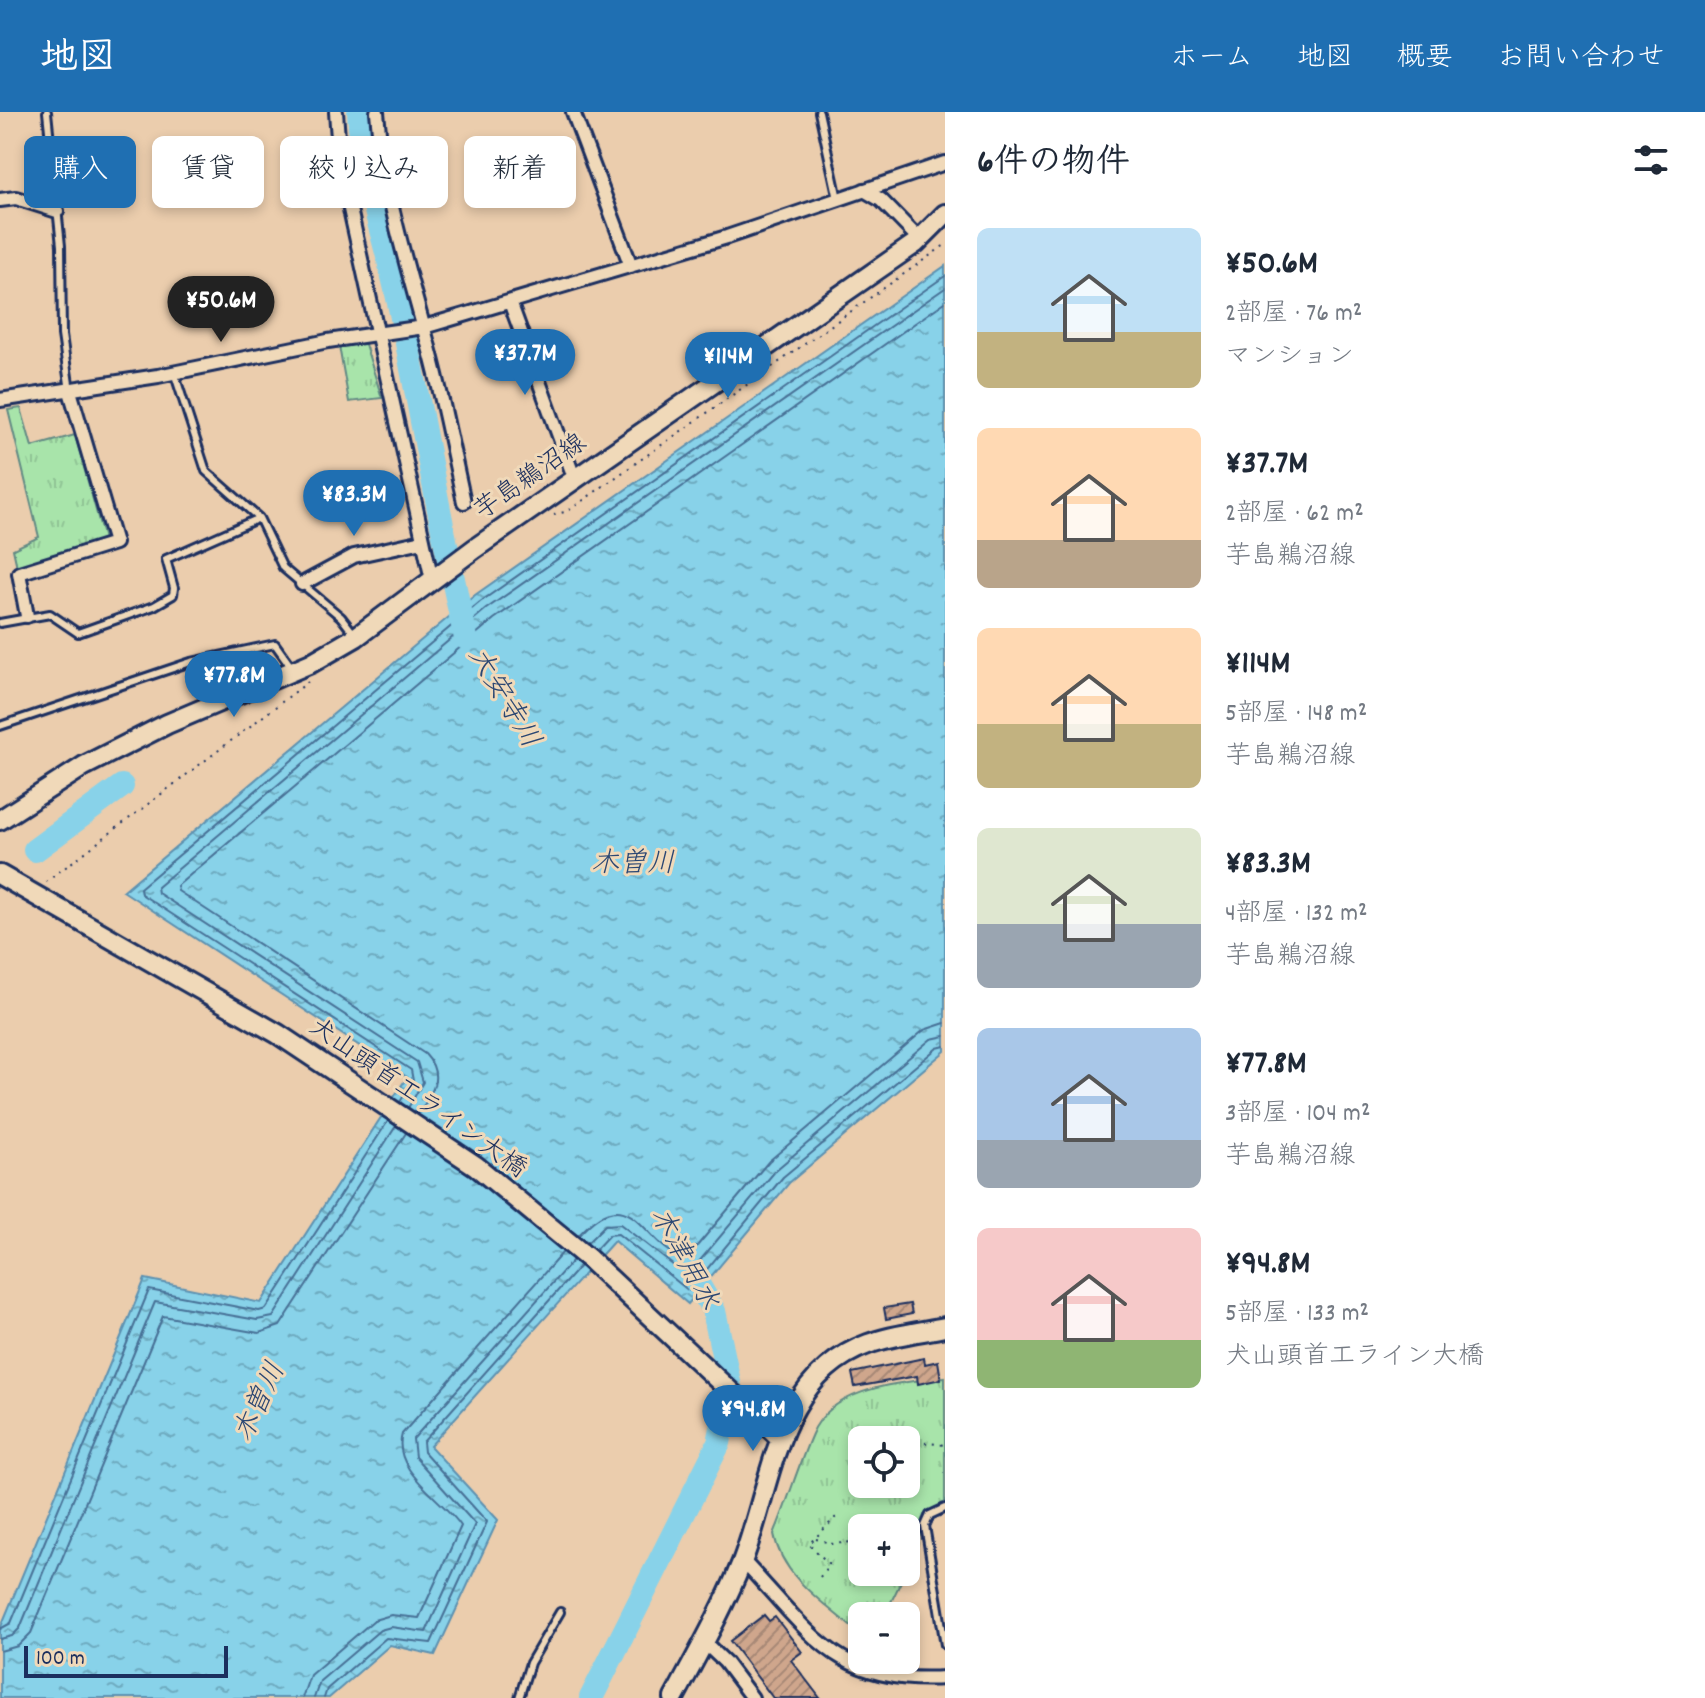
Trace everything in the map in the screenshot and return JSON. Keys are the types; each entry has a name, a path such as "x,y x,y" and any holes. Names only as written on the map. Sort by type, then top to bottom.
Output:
{"street":[{"path":"336,112 340,164 381,333 423,541 435,578"},
{"path":"377,112 380,150 399,241 464,502"},
{"path":"573,112 631,266"},
{"path":"0,400 70,391 420,328 631,266 945,163"},
{"path":"864,190 881,200 920,240"},
{"path":"0,200 16,198 57,211"},
{"name":"芋島鵜沼線","path":"0,820 84,766 167,724 293,671 356,637 474,549 920,240 945,214"},
{"path":"510,302 575,480"},
{"path":"27,616 19,573 115,543 70,391"},
{"path":"302,584 354,556 423,541"},
{"name":"犬山頭首工ライン大橋","path":"0,875 278,1034 476,1166 589,1259 780,1438"},
{"path":"674,1698 705,1643 742,1560 780,1438 793,1410 814,1381 853,1351 881,1340 945,1327"},
{"path":"742,1560 809,1635 836,1655 886,1676 945,1678"},
{"path":"705,1643 725,1662 752,1698"}],"lane":[{"path":"47,112 57,211 62,335 70,391"},
{"path":"819,112 838,199"},
{"path":"174,372 206,471 259,518 283,568 341,617 356,637"},
{"path":"0,623 50,614 78,633 154,606 173,595 166,559 259,518"},
{"path":"0,726 191,662 275,644 293,671"},
{"path":"945,1508 930,1515 925,1526 945,1645"},
{"path":"519,1698 530,1663 560,1612"}],"path":[{"path":"553,515 568,511 945,245"},
{"path":"42,885 314,678"},
{"path":"920,1442 945,1445"},
{"path":"820,1577 829,1564 809,1544 838,1515"},
{"path":"814,1538 833,1544 848,1542"}],"green space":[{"path":"364,341 382,398 349,402 339,346"},
{"path":"21,408 32,447 75,435 105,543 17,567 13,549 39,537 8,410"},
{"path":"945,1377 945,1505 924,1515 920,1533 920,1514 848,1514 848,1586 899,1586 891,1602 848,1602 848,1624 795,1576 774,1534 807,1446 822,1418 852,1396 889,1385"}],"water":[{"name":"木曽川","path":"945,266 945,1051 789,1183 688,1304 614,1241 430,1446 498,1520 435,1655 390,1645 329,1698 0,1698 0,1629 145,1279 261,1303 407,1077 123,891 475,595"}],"building":[{"path":"910,1304 912,1314 886,1319 884,1308"},
{"path":"924,1358 925,1364 938,1361 941,1379 918,1384 917,1376 855,1387 852,1373"},
{"path":"764,1615 769,1621 775,1617 802,1652 791,1660 820,1698 773,1698 730,1641"}],"waterway":[{"name":"大安寺川","path":"359,112 365,160 399,303 466,638"},
{"path":"35,850 122,786"},
{"name":"木津用水","path":"591,1698 719,1443 730,1387 714,1311 685,1262"}]}
